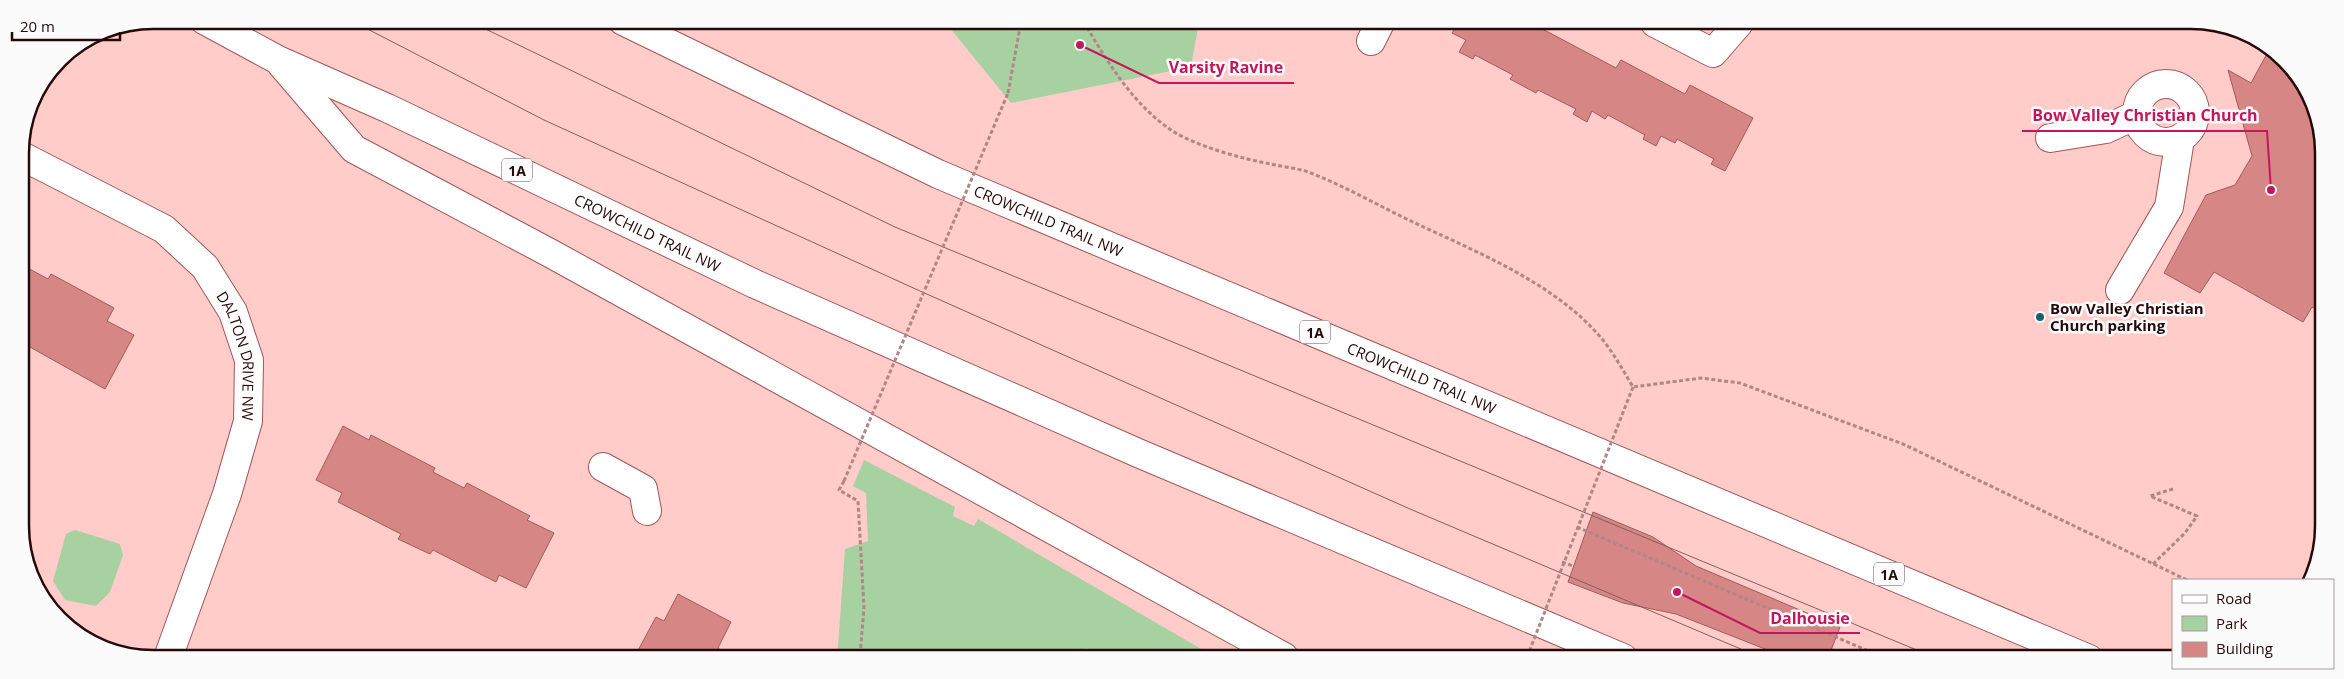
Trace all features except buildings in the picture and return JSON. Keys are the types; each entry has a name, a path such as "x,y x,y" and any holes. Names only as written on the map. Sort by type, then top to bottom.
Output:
{"main road":[{"name":"CROWCHILD TRAIL NW","path":"221,29 278,60 387,108 755,284 1138,453 1604,650"},
{"name":"CROWCHILD TRAIL NW","path":"639,29 938,174 2070,650"},
{"path":"1667,29 1713,53 1734,29"},
{"path":"278,60 354,149 566,262 1271,650"},
{"path":"2120,290 2169,207 2180,139 2193,126 2196,108 2188,91 2165,82 2143,92 2136,115 2144,133 2161,142 2180,139"},
{"path":"2050,138 2106,129 2136,115"},
{"name":"DALTON DRIVE NW","path":"29,160 164,229 205,267 233,312 249,360 248,422 227,494 171,650"},
{"path":"603,467 643,489 647,511"}],"path":[{"path":"860,650 864,608 858,501 839,490 1008,93 1020,29"},
{"path":"1088,29 1102,53 1138,101 1172,131 1210,148 1269,164 1307,171 1482,254 1527,279 1569,307 1595,330 1615,356 1633,387"},
{"path":"1633,387 1701,378 1740,383 1903,444 2185,579"},
{"path":"1530,650 1562,562 1633,387"},
{"path":"2153,564 2185,533 2197,516 2150,496 2174,489"},
{"path":"1576,527 1866,650"},
{"path":"1562,562 1574,566"}],"green space":[{"path":"951,29 1198,29 1191,67 1011,103"},
{"path":"864,460 955,507 953,516 974,526 978,519 1203,650 1090,650 1086,648 1085,650 836,650 838,647 845,549 868,541 866,493 853,486"},
{"path":"75,530 120,544 123,555 110,592 96,606 65,600 53,581 66,534"}],"tram line":[{"path":"367,29 544,120 920,291 1410,509 1743,650"},
{"path":"486,29 895,227 1917,650"}],"place":[{"name":"Varsity Ravine","path":"1080,45"},
{"name":"Bow Valley Christian Church","path":"2271,190"},
{"name":"Bow Valley Christian Church parking","path":"2040,317"},
{"name":"Dalhousie","path":"1677,592"}]}
